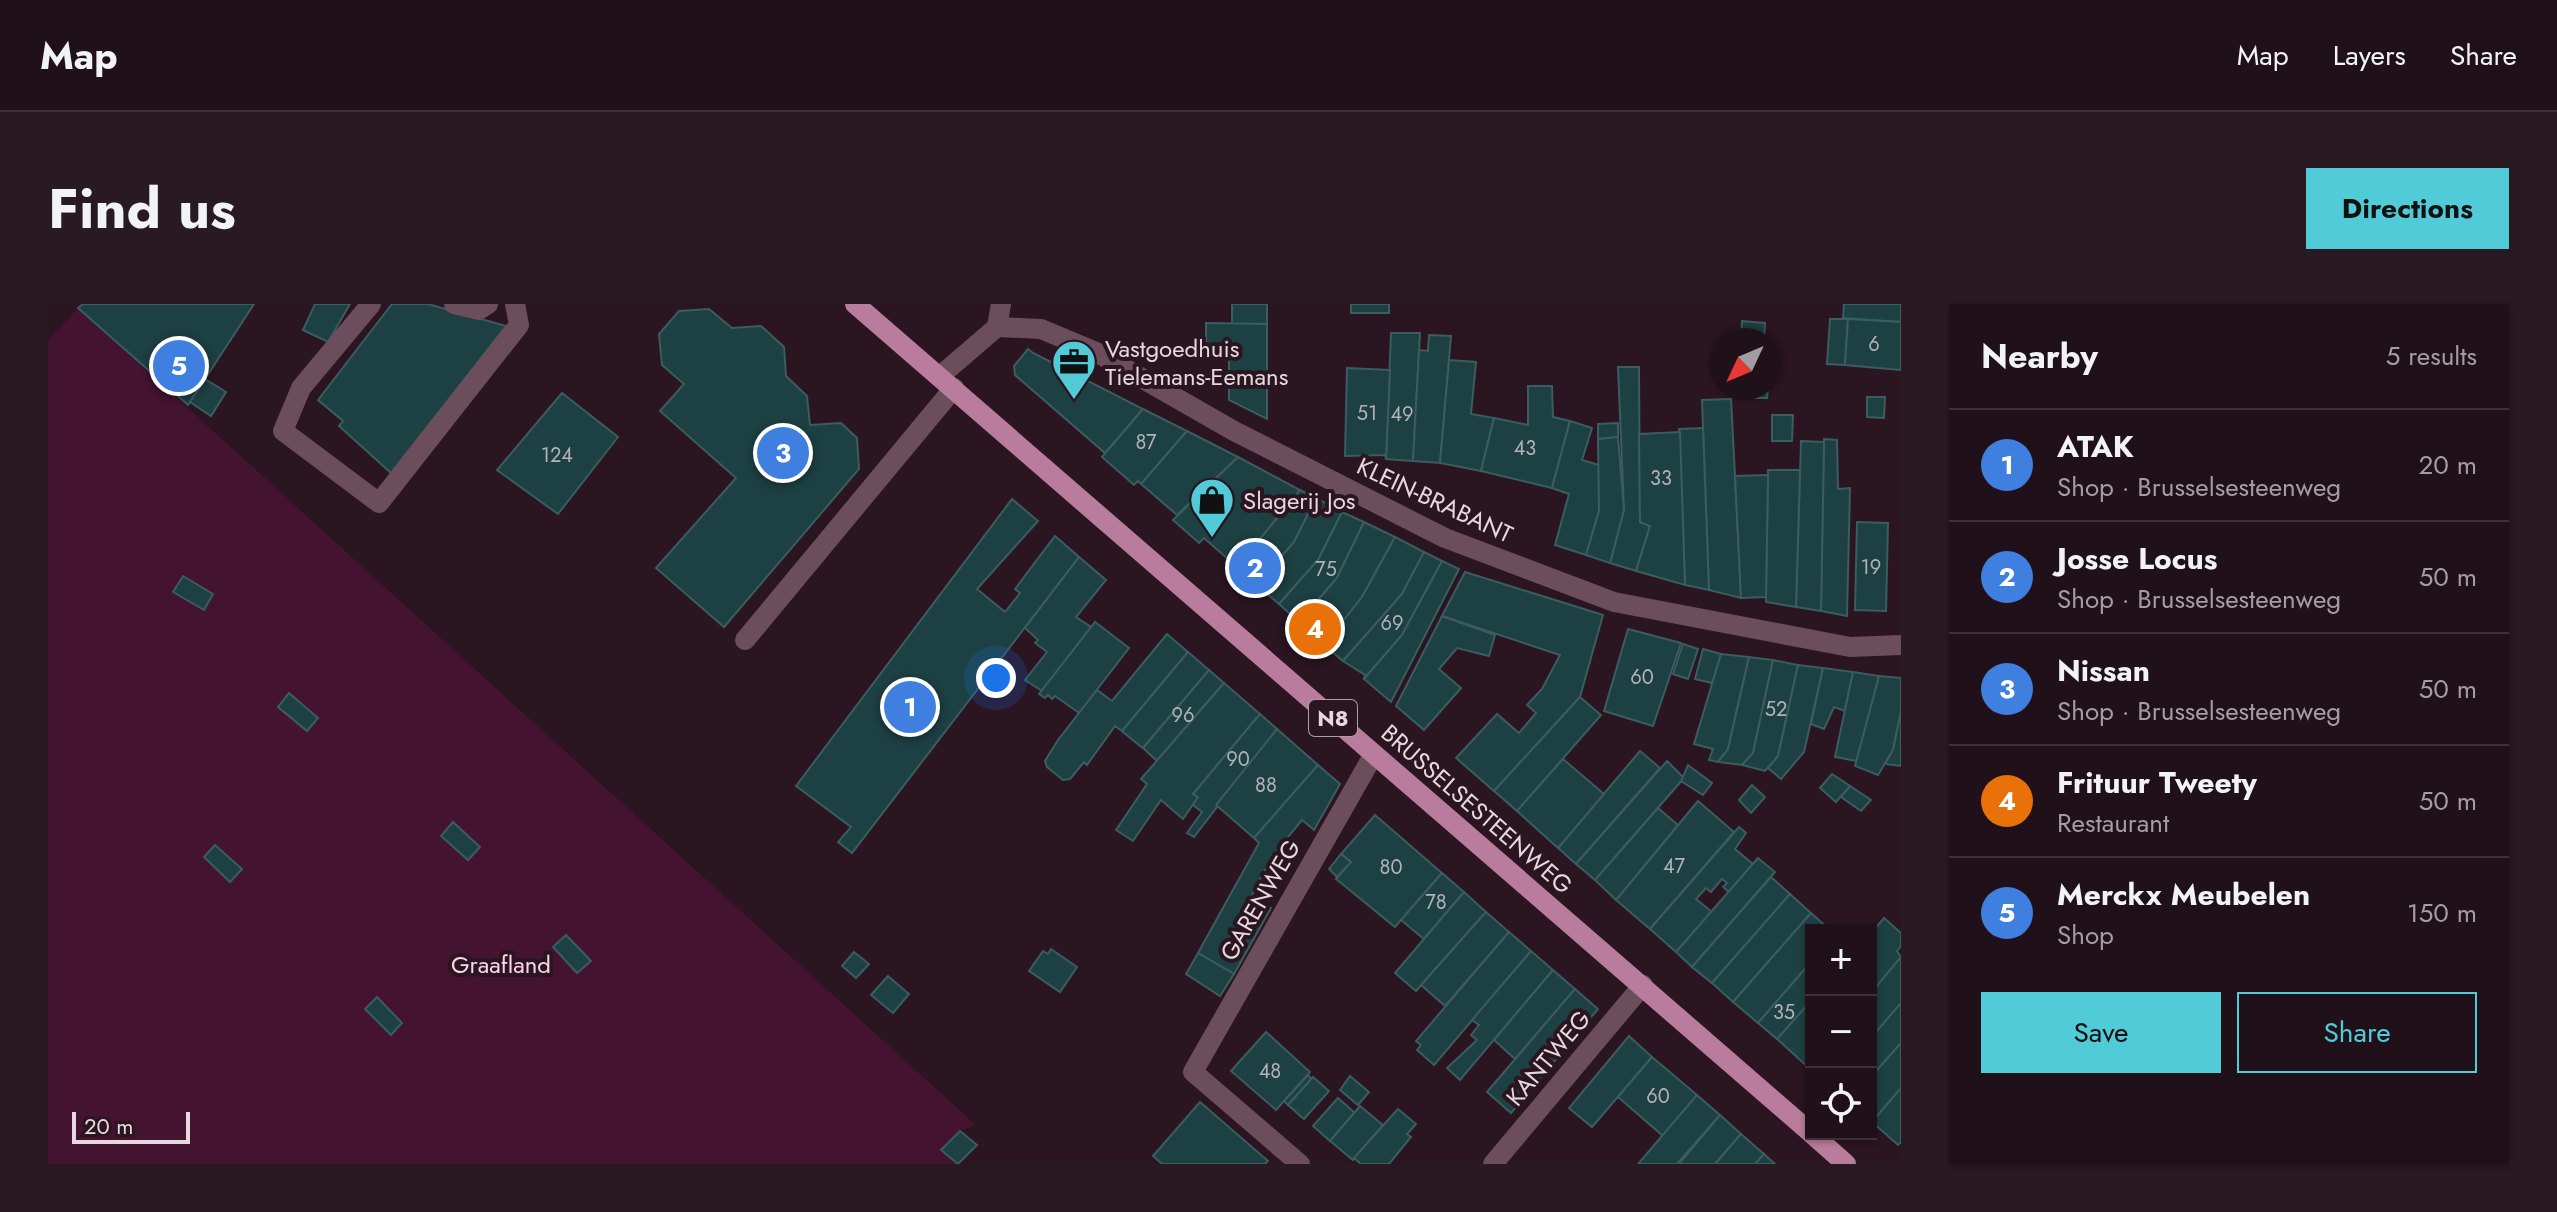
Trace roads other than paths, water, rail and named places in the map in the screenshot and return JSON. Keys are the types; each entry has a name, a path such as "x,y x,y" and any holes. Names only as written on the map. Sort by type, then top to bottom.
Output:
{"main road":[{"name":"BRUSSELSESTEENWEG","path":"855,304 1805,1129"},
{"name":"BRUSSELSESTEENWEG","path":"1818,1140 1846,1164"}],"street":[{"path":"371,304 301,388 283,431 379,503 519,325 515,304"},
{"path":"454,304 479,310 488,304"},
{"path":"745,640 947,382 997,327 1001,304"},
{"name":"KLEIN-BRABANT","path":"997,327 1041,329 1096,352 1234,431 1445,538 1594,595 1614,602 1850,647 1901,645"},
{"name":"GARENWEG","path":"1300,1164 1193,1072 1374,754"},
{"name":"KANTWEG","path":"1493,1164 1643,985"}],"place":[{"name":"Merckx Meubelen","path":"179,366"},
{"name":"Vastgoedhuis Tielemans-Eemans","path":"1074,401"},
{"name":"Nissan","path":"783,453"},
{"name":"Slagerij Jos","path":"1212,539"},
{"name":"Josse Locus","path":"1255,568"},
{"name":"Frituur Tweety","path":"1315,629"},
{"name":"ATAK","path":"910,707"}],"park label":[{"name":"Graafland","path":"501,964"}]}
